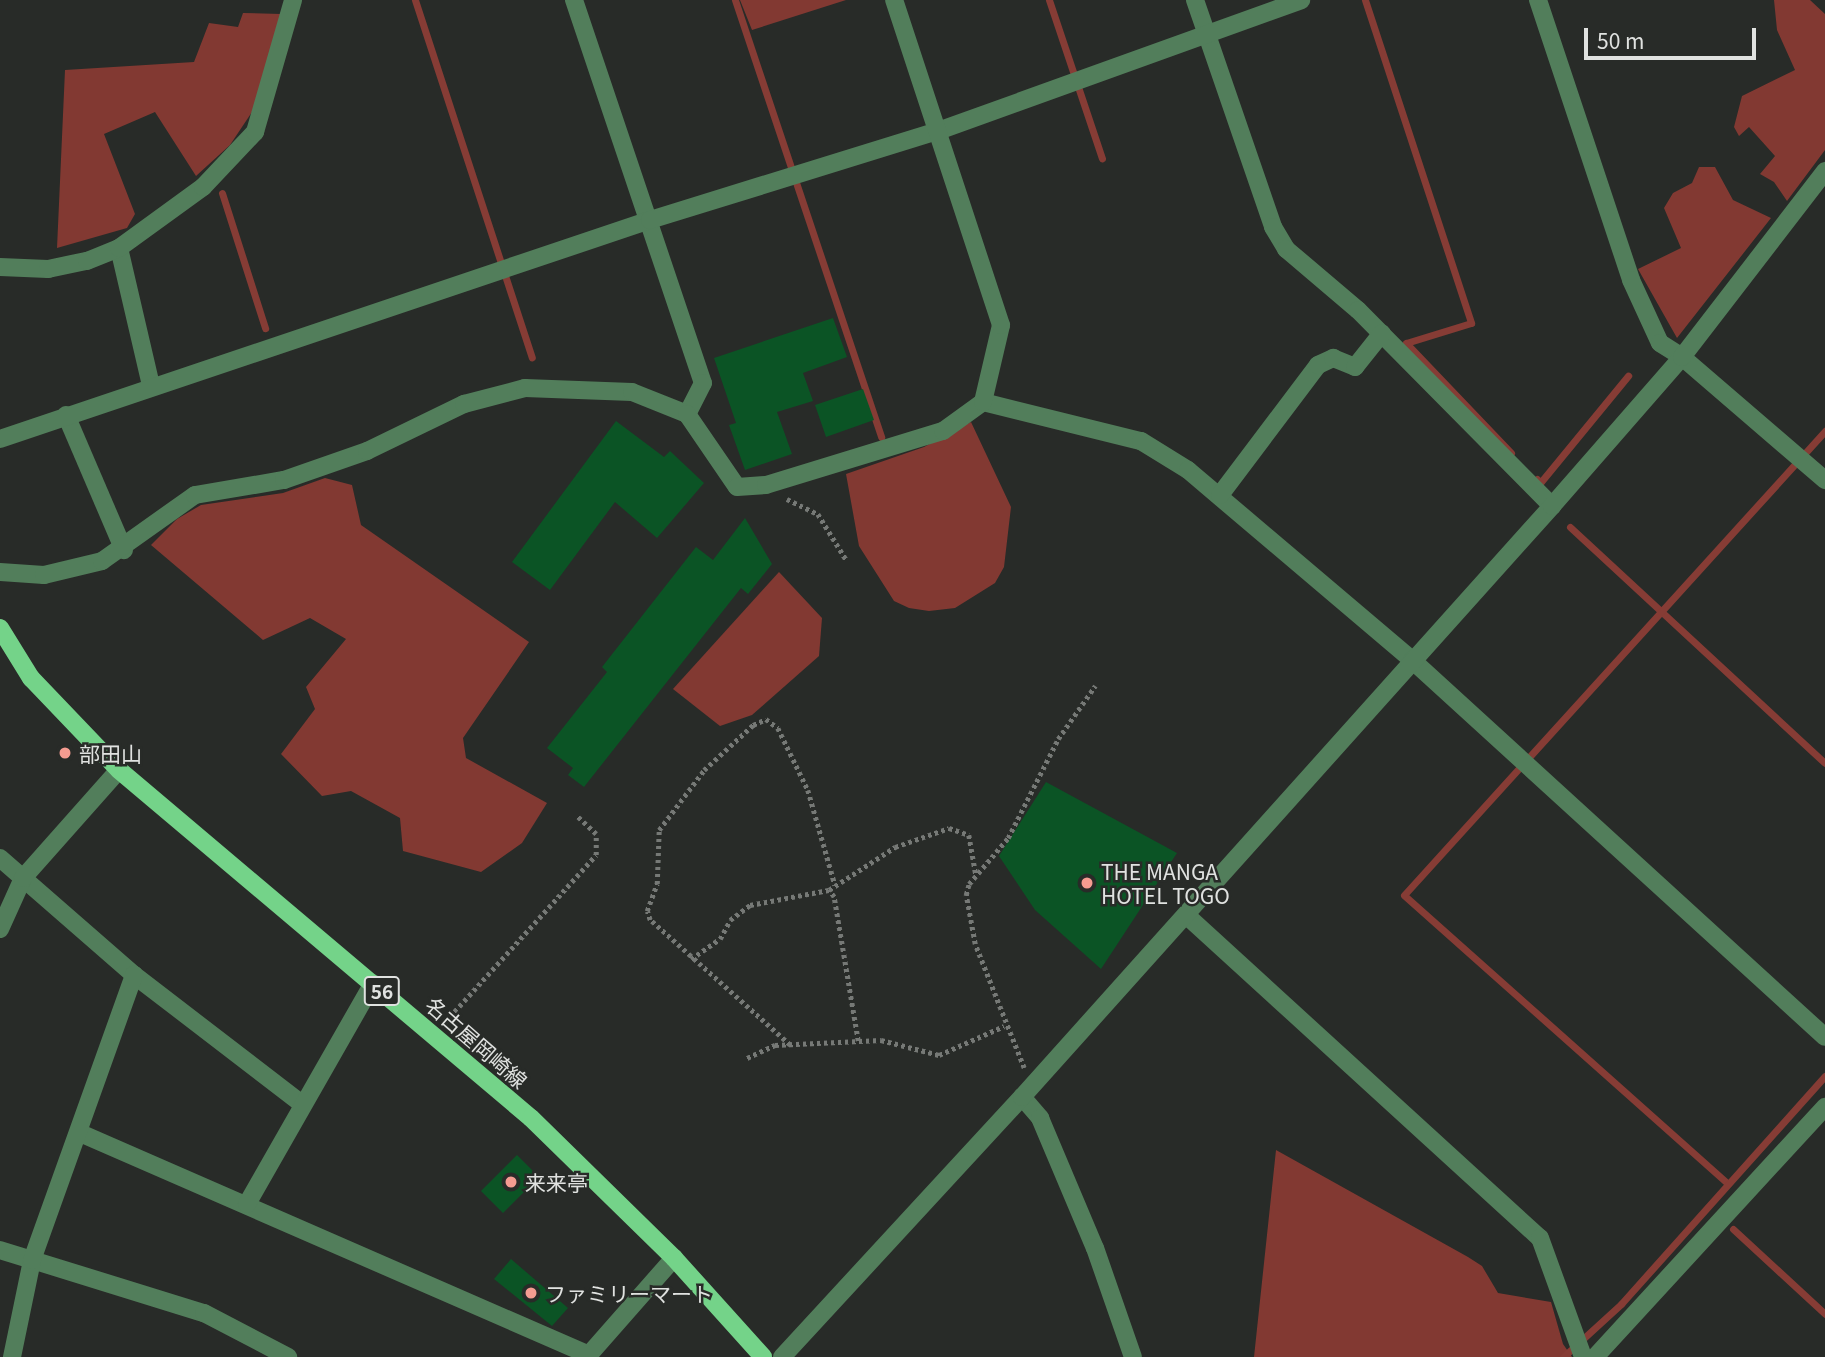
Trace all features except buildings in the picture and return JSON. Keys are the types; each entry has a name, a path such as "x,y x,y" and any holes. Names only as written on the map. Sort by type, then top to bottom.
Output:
{"main road":[{"name":"名古屋岡崎線","path":"0,628 31,678 120,770 531,1118 674,1258 763,1357"}],"street":[{"path":"0,267 48,269 118,248 178,209 255,132 293,0"},
{"path":"574,0 703,383 687,414"},
{"path":"0,572 44,575 102,561 124,550 195,495 284,480 367,451 495,393 525,388 632,392 687,414 737,487 760,485 943,432 983,402 1001,325 894,0"},
{"path":"1195,0 1273,227 1286,249 1382,333 1552,506"},
{"path":"0,439 150,386 650,220 938,131 1301,0"},
{"path":"1538,0 1646,317 1660,343 1682,357 1825,480"},
{"path":"782,1357 1036,1082 1552,506 1682,357 1825,172"},
{"path":"118,248 150,386"},
{"path":"1220,495 1318,365 1333,358 1355,367 1382,333"},
{"path":"983,402 1141,441 1220,495 1412,660 1825,1037"},
{"path":"66,415 124,550"},
{"path":"0,929 23,878 120,770"},
{"path":"0,858 134,975 302,1104"},
{"path":"1186,915 1539,1238 1583,1357"},
{"path":"12,1357 32,1260 80,1133 134,975"},
{"path":"247,1204 373,983"},
{"path":"1022,1097 1040,1118 1133,1357"},
{"path":"1595,1357 1825,1107"},
{"path":"80,1133 247,1204 588,1356 674,1258"},
{"path":"0,1250 204,1312 288,1357"}],"path":[{"path":"760,485 818,514 847,561"},
{"path":"1036,1082 1021,1064 1004,1026 967,911 969,884 1008,838 1058,739 1095,686"},
{"path":"790,1045 659,930 647,911 657,884 659,830 704,770 761,720 778,728 808,789 835,885"},
{"path":"433,1034 592,862 598,843 578,817"},
{"path":"691,959 720,939 730,920 750,905 829,890 894,847 957,827 972,842 976,875"},
{"path":"829,890 834,897 858,1041"},
{"path":"747,1058 775,1045 858,1041 893,1041 939,1055 1004,1026"}],"shaded area":[{"path":"740,0 846,0 752,30"},
{"path":"1774,0 1810,0 1825,14 1825,150 1787,201 1774,182 1760,174 1775,156 1749,127 1739,136 1734,127 1742,96 1795,70 1777,30"},
{"path":"243,13 281,14 254,109 230,145 196,176 155,112 104,134 135,214 127,228 57,248 65,70 194,62 209,23 238,27"},
{"path":"1699,167 1715,167 1733,200 1771,218 1677,338 1638,269 1681,248 1664,208 1673,193 1692,183"},
{"path":"971,422 1011,507 1004,567 995,583 955,608 929,611 909,608 894,601 859,546 846,474 924,447"},
{"path":"325,478 352,485 361,525 529,642 463,738 466,758 547,803 522,843 481,872 403,851 400,818 351,791 322,796 281,754 315,709 306,687 346,639 310,618 263,640 151,545 177,519 201,505 283,493"},
{"path":"779,572 822,618 819,656 752,715 720,726 673,689"},
{"path":"1276,1150 1482,1266 1498,1293 1551,1302 1563,1344 1572,1357 1254,1357"}],"waterway":[{"path":"415,0 532,357"},
{"path":"735,0 881,437"},
{"path":"1049,0 1102,158"},
{"path":"1365,0 1471,323 1406,343 1511,453"},
{"path":"222,193 265,328"},
{"path":"1537,479 1540,483 1628,376"},
{"path":"1726,1182 1404,895 1825,431"},
{"path":"1570,527 1825,763"},
{"path":"1563,1357 1621,1304 1825,1076"},
{"path":"1733,1229 1825,1314"}],"place":[{"name":"部田山","path":"65,753"},
{"name":"THE MANGA HOTEL TOGO","path":"1087,883"},
{"name":"来来亭","path":"511,1182"},
{"name":"ファミリーマート","path":"531,1293"}]}
